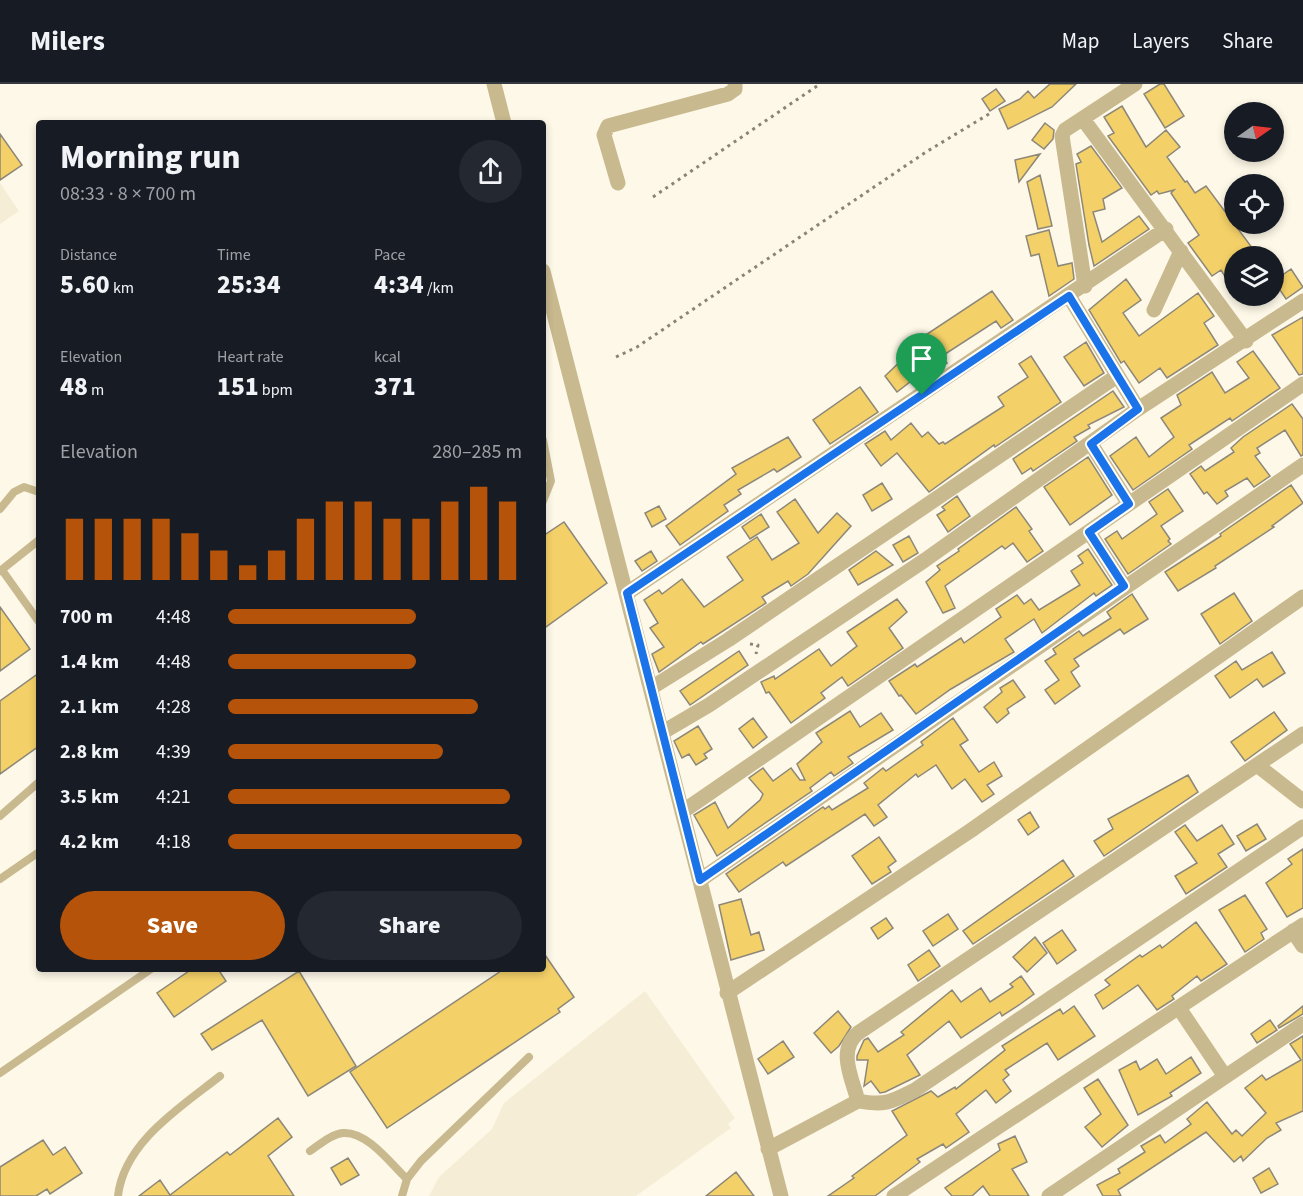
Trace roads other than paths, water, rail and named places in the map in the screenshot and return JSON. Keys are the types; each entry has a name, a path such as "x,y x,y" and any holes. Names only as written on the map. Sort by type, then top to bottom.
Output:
{"street":[{"path":"494,84 503,120"},
{"path":"618,183 604,135 608,126 728,94 735,88 735,84"},
{"path":"1084,286 1062,136 1065,130 1135,84"},
{"path":"1083,118 1246,341"},
{"path":"627,593 1166,229"},
{"path":"1154,310 1181,251"},
{"path":"546,282 663,732 727,993 782,1196"},
{"path":"1069,296 1138,409"},
{"path":"663,732 709,705 750,675 925,560 1138,409 1246,341 1303,301"},
{"path":"651,687 728,639 1117,376"},
{"path":"682,812 1303,384"},
{"path":"1091,444 1129,504"},
{"path":"700,880 1124,586 1303,465"},
{"path":"1089,532 1124,586"},
{"path":"727,993 970,831 1303,597"},
{"path":"858,1101 846,1049 850,1040 858,1033 1303,734"},
{"path":"1257,765 1303,801"},
{"path":"768,1149 858,1101 878,1105 890,1103 915,1090 1303,827"},
{"path":"894,1196 1298,928 1303,946"},
{"path":"1179,1008 1224,1075"},
{"path":"1049,1196 1224,1075 1303,1024"}],"lane":[{"path":"546,455 551,481 546,494"},
{"path":"0,509 14,492 24,487 36,491"},
{"path":"36,542 1,570 36,618"},
{"path":"0,816 36,785"},
{"path":"0,879 36,854"},
{"path":"0,1073 147,972"},
{"path":"402,1196 407,1179 421,1161 529,1057"},
{"path":"118,1196 125,1166 141,1145 168,1117 220,1076"},
{"path":"310,1151 333,1136 342,1133 352,1134 379,1152 407,1179"}]}
